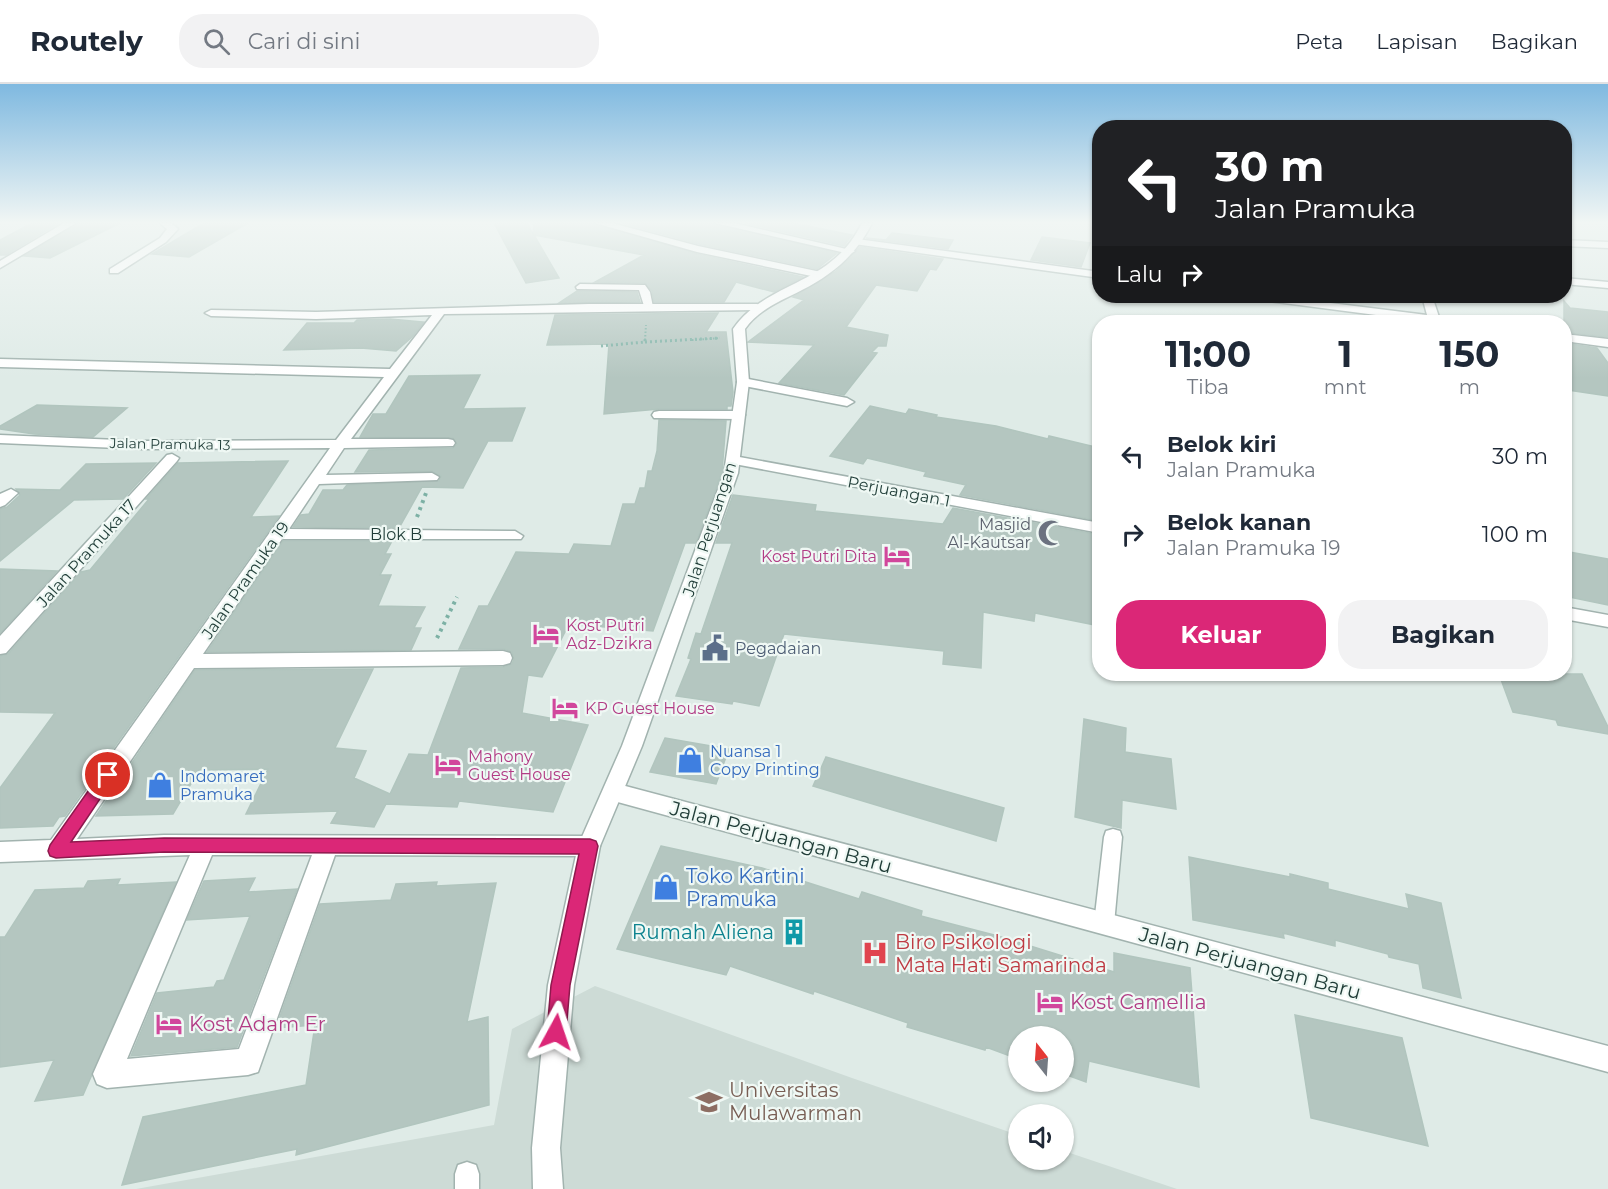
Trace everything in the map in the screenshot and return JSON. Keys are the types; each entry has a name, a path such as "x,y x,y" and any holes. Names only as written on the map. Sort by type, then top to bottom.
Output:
{"street":[{"path":"738,337 742,323 757,308 821,275"},
{"path":"1572,282 1608,285"},
{"path":"1306,303 1396,315"},
{"path":"211,313 303,317 648,306 757,308"},
{"name":"Jalan Pramuka 19","path":"56,851 340,444 391,373 439,313"},
{"name":"Jalan Perjuangan","path":"548,1189 546,1148 561,985 590,846 614,792 672,639 734,460 743,382 738,337"},
{"path":"1572,338 1608,343"},
{"path":"0,363 391,373"},
{"path":"743,382 847,402"},
{"path":"659,415 738,415"},
{"name":"Jalan Pramuka 13","path":"0,439 142,445 448,443"},
{"name":"Jalan Pramuka 17","path":"0,648 172,458"},
{"name":"Perjuangan 1","path":"734,460 1092,527"},
{"path":"315,480 432,477"},
{"name":"Blok B","path":"277,534 516,536"},
{"path":"1572,614 1608,621"},
{"path":"187,661 503,658"},
{"name":"Jalan Perjuangan Baru","path":"614,792 1608,1059"},
{"path":"205,845 107,1074 248,1062 327,845"},
{"path":"0,852 205,845 590,846"}],"lane":[{"path":"580,287 642,287 646,292 648,306"},
{"path":"1104,924 1113,837"}],"path":[{"path":"645,342 648,306"},
{"path":"601,346 738,337"},
{"path":"426,660 457,597"}],"shaded area":[{"name":"Universitas Mulawarman","path":"595,986 1008,1132 1008,1170 1074,1170 1074,1154 1177,1189 136,1189 494,1125 512,1029"}],"building":[{"path":"522,275 557,275 559,278 526,283"},
{"path":"608,275 792,275 803,277 774,292 736,282 724,302 654,302 652,291 645,283 595,282"},
{"path":"831,275 927,275 917,291 876,285 846,327 888,335 886,346 878,346 872,352 877,353 844,395 779,383 814,345 748,342 804,300 793,297"},
{"path":"577,291 637,292 640,302 559,303"},
{"path":"1564,303 1570,308 1608,312 1608,337 1572,333 1572,315 1564,315"},
{"path":"718,313 706,332 726,332 733,392 731,406 727,406 727,409 659,409 604,414 609,344 547,345 555,315"},
{"path":"390,319 424,322 396,351 361,348 284,350 307,323 354,323 357,320"},
{"path":"1572,344 1597,348 1608,363 1608,396 1572,391"},
{"path":"480,375 463,409 525,408 512,441 488,441 463,488 422,487 399,528 293,527 301,515 309,514 323,490 343,490 347,485 439,481 441,476 432,471 355,472 369,450 453,448 457,444 453,438 360,437 373,414 386,414 409,376"},
{"path":"37,405 127,408 93,437 34,434 0,429 0,426"},
{"path":"870,406 906,414 909,409 937,415 936,417 996,426 1048,439 1049,436 1092,446 1092,520 960,495 966,485 924,476 926,472 867,458 863,464 830,456"},
{"path":"659,420 726,421 722,472 696,543 685,543 653,631 569,624 542,677 528,675 522,713 588,725 553,812 459,801 457,807 386,804 374,827 331,823 338,811 246,814 268,769 199,770 173,814 96,816 195,670 373,669 335,748 366,751 354,778 390,794 409,754 428,755 461,668 503,667 512,664 514,659 512,652 504,649 459,649 479,606 488,606 516,552 569,554 574,544 611,546 623,504 635,504 640,488 645,488 648,471 652,471 657,451"},
{"path":"288,461 251,517 279,516 65,816 59,817 53,826 0,828 0,788 55,713 0,712 0,656 8,654 81,572 90,570 149,499 146,499 178,463"},
{"path":"156,463 123,499 74,500 0,561 0,509 7,507 20,495 16,489 60,490 86,464"},
{"path":"733,495 816,505 815,511 943,524 953,508 1092,534 1092,624 1035,613 1034,621 983,612 981,668 943,664 944,651 784,634 759,706 733,701 732,704 676,696 691,659 688,658 696,633 701,634 732,543 716,543"},
{"path":"283,541 392,541 385,554 391,554 380,575 391,575 378,606 425,607 414,628 421,628 411,650 207,652"},
{"path":"1572,552 1608,559 1608,605 1572,598"},
{"path":"0,569 57,571 0,633"},
{"path":"1572,674 1582,674 1608,727 1608,734 1558,725 1556,720 1513,712 1502,681 1572,681"},
{"path":"1084,719 1126,728 1125,752 1171,759 1176,809 1122,800 1121,828 1075,817"},
{"name":"Nuansa 1 Copy Printing","path":"665,738 729,749 716,784 650,772"},
{"path":"826,757 1004,808 996,841 813,786"},
{"path":"661,846 762,868 859,899 862,892 922,911 921,916 998,936 1114,972 1114,953 1190,968 1199,1087 1089,1061 1086,1082 1074,1078 1074,1026 1008,1026 1008,1055 986,1047 985,1050 907,1027 908,1023 814,991 813,994 730,966 726,975 617,949"},
{"path":"1189,857 1290,877 1290,874 1328,883 1328,889 1409,909 1406,894 1441,903 1461,998 1423,988 1419,964 1389,957 1388,954 1335,940 1335,946 1283,933 1284,938 1193,920"},
{"path":"255,878 248,892 297,889 237,1047 131,1056 157,993 214,987 217,981 224,980 250,916 187,920 204,881"},
{"path":"120,879 117,885 176,882 83,1095 35,1101 54,1060 0,1067 0,937 5,937 35,890 84,888 88,881"},
{"path":"437,882 436,886 496,883 467,1022 488,1017 489,1105 296,1155 297,1149 122,1185 143,1117 306,1085 315,1025 276,1028 320,904 391,900 396,884"},
{"path":"1295,1015 1402,1038 1428,1146 1311,1118"}],"place":[{"name":"Masjid Al-Kautsar","path":"1051,533"},
{"name":"Kost Putri Dita","path":"897,556"},
{"name":"Kost Putri Adz-Dzikra","path":"546,634"},
{"name":"Pegadaian","path":"715,648"},
{"name":"KP Guest House","path":"565,708"},
{"name":"Nuansa 1 Copy Printing","path":"690,760"},
{"name":"Mahony Guest House","path":"448,765"},
{"name":"Indomaret Pramuka","path":"160,785"},
{"name":"Toko Kartini Pramuka","path":"666,887"},
{"name":"Rumah Aliena","path":"794,932"},
{"name":"Biro Psikologi Mata Hati Samarinda","path":"875,953"},
{"name":"Kost Camellia","path":"1050,1002"},
{"name":"Kost Adam Er","path":"169,1024"},
{"name":"Universitas Mulawarman","path":"709,1102"}],"route":[{"path":"108,775 56,851 164,845 590,846 561,985 556,1032"}]}
